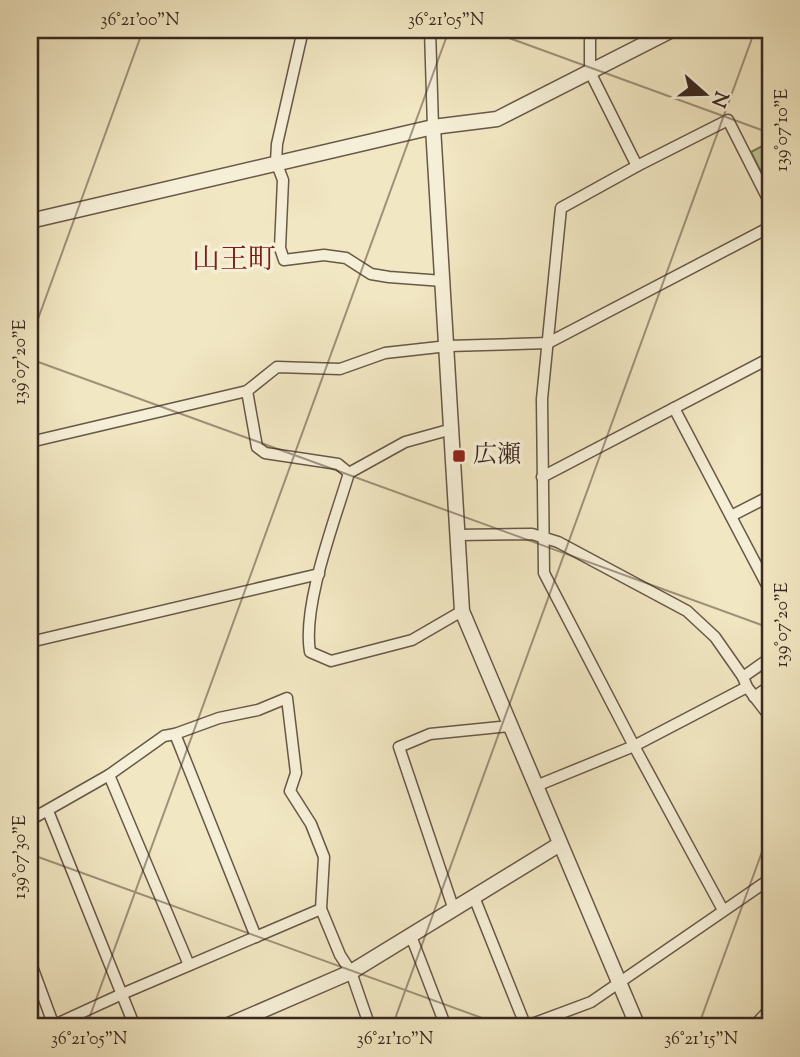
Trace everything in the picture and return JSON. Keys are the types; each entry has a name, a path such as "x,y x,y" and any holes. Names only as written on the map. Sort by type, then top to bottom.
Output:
{"street":[{"path":"303,30 277,144 276,162 283,180 280,248 284,260 324,255 346,258 371,274 380,276 443,281"},
{"path":"430,30 433,127 462,611 638,1027"},
{"path":"590,30 590,72 637,166"},
{"path":"30,221 433,127 497,118 672,30"},
{"path":"723,910 544,573 542,399 561,208 728,120 770,203"},
{"path":"30,442 247,391 277,367 341,369 385,353 448,346 548,343 770,227"},
{"path":"542,477 770,358"},
{"path":"247,391 257,447 265,453 338,464 349,473"},
{"path":"674,408 770,591"},
{"path":"452,429 405,442 349,473 319,574 307,636 310,652 331,662 385,645 412,640 462,611"},
{"path":"731,516 770,496"},
{"path":"458,535 532,534 543,537 558,542 687,611 715,638 770,718"},
{"path":"30,642 319,574"},
{"path":"536,786 634,746 745,682 770,658"},
{"path":"754,696 770,686"},
{"path":"30,820 109,775 164,736 219,718 258,710 287,698 296,773 290,792 311,824 324,857 321,909 340,955 351,972 370,1027"},
{"path":"454,910 399,747 430,734 510,726"},
{"path":"175,734 256,937"},
{"path":"109,775 189,965"},
{"path":"48,811 135,1027"},
{"path":"224,1027 351,972 560,844"},
{"path":"474,897 525,1027 591,1002 770,879"},
{"path":"30,961 52,1026 321,909"},
{"path":"411,936 446,1027"},
{"path":"753,1027 770,1009"}],"green space":[{"path":"770,142 770,190 751,152"}],"place":[{"name":"広瀬","path":"459,456"}],"district":[{"name":"山王町","path":"234,261"}]}
